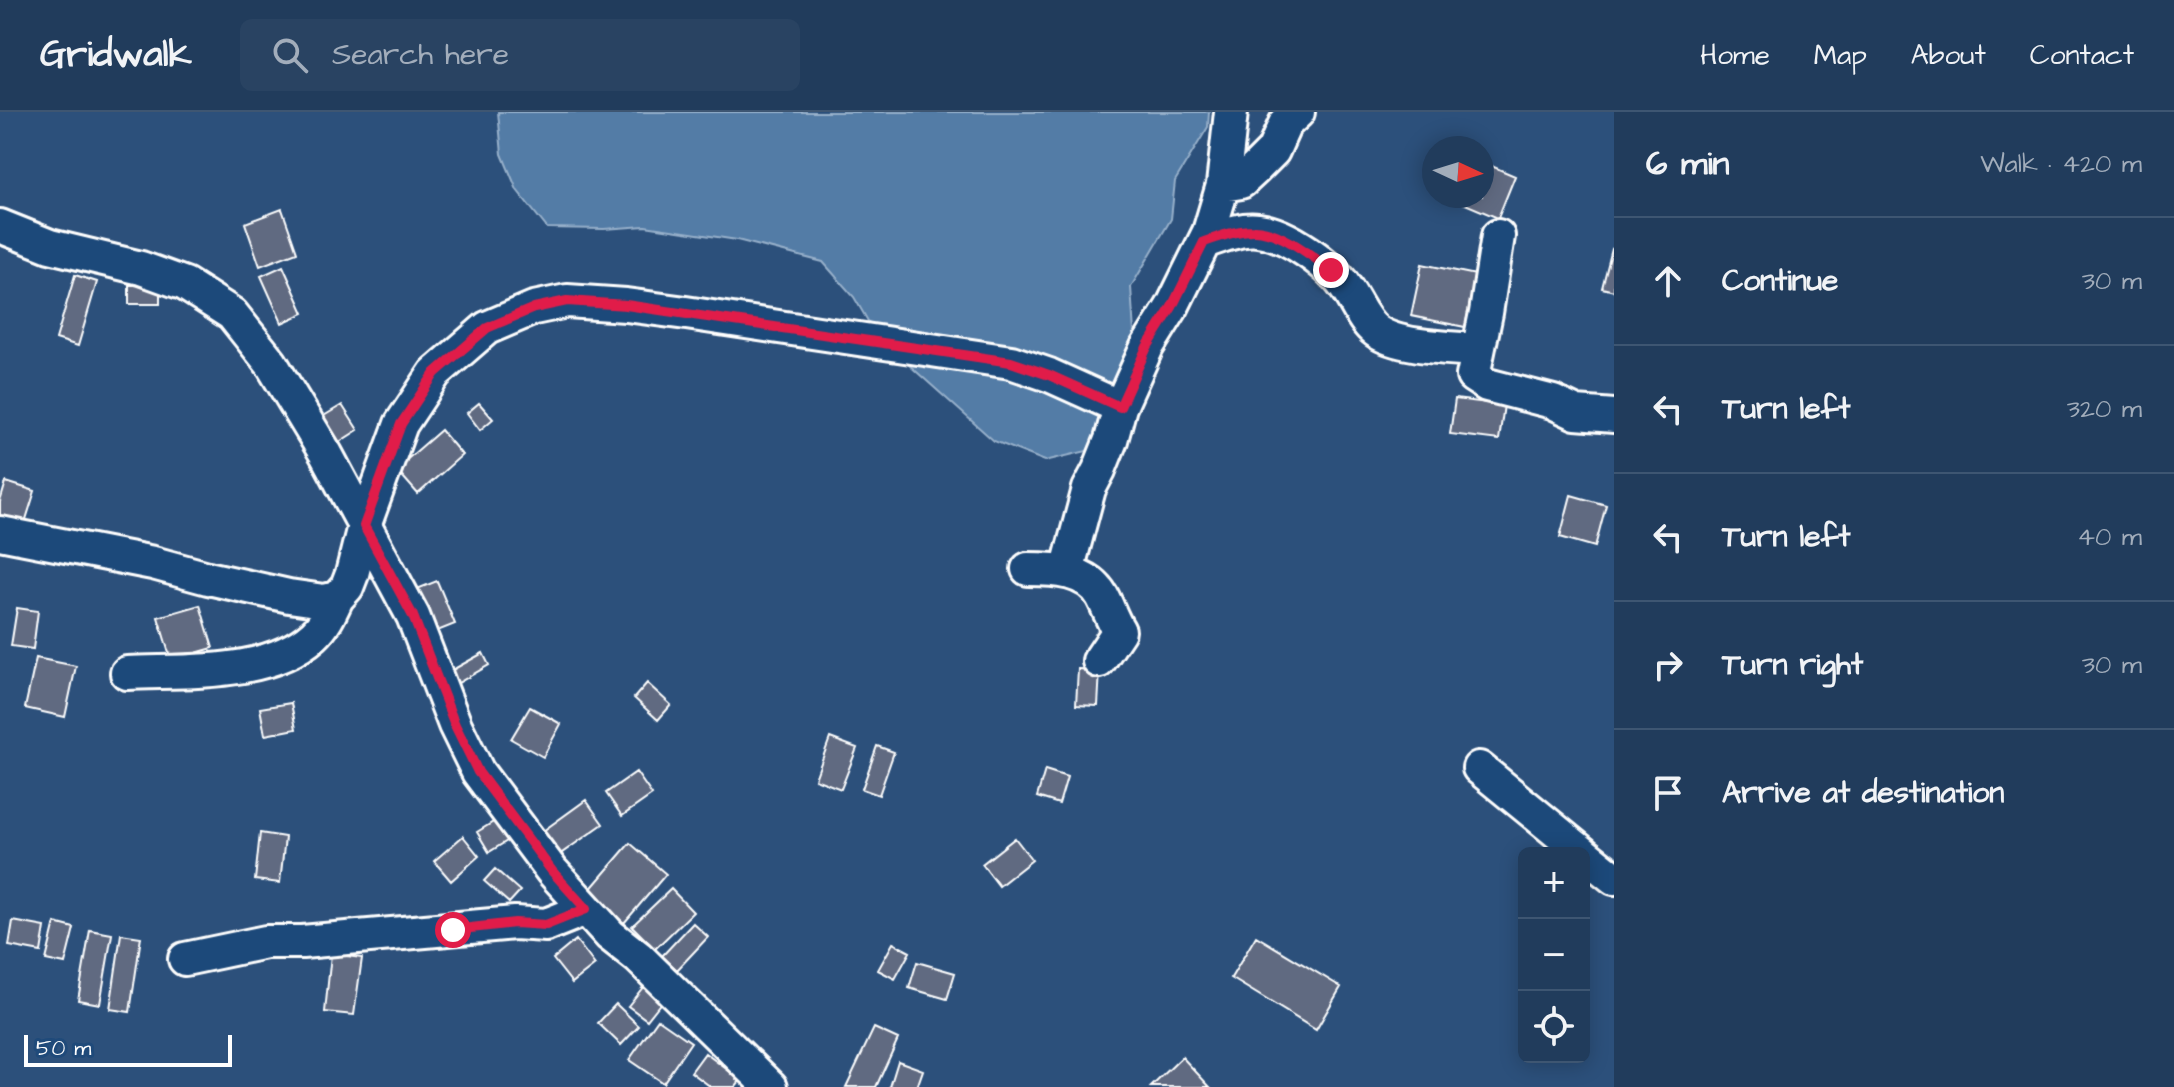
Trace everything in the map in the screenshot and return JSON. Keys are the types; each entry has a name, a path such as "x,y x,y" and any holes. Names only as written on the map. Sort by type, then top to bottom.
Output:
{"street":[{"path":"1067,571 1089,489 1111,440 1120,407 1147,347 1172,307 1209,232 1223,185 1231,112"},
{"path":"1223,185 1241,182 1255,169 1273,151 1285,124 1298,112"},
{"path":"0,226 50,246 141,268 185,284 232,314 271,363 326,454 413,616 455,725 478,772 552,871 610,935 638,957 771,1087"},
{"path":"1204,242 1256,229 1271,234 1331,270 1376,332 1431,347 1478,350"},
{"path":"1498,236 1473,376 1487,385 1553,402 1576,413 1614,416"},
{"path":"127,673 242,667 291,651 315,634 347,587 364,526 401,424 435,373 487,328 534,308 567,301 626,305 1011,362 1049,375 1120,407"},
{"path":"0,533 153,563 289,596 324,601 337,598"},
{"path":"1028,569 1067,571 1092,582 1119,631 1099,661"},
{"path":"1479,768 1575,847"},
{"path":"1590,859 1614,878"},
{"path":"185,959 266,942 302,942 515,923 546,925 586,909"}],"water":[{"path":"498,112 1209,112 1208,127 1175,181 1171,219 1131,287 1134,333 1116,394 1087,451 1045,461 994,441 899,356 872,328 854,297 823,262 737,240 645,226 547,228 517,190 502,154"}],"building":[{"path":"1494,167 1515,176 1498,218 1474,208 1494,208"},
{"path":"282,209 297,252 260,266 245,223"},
{"path":"1614,250 1614,291 1602,288"},
{"path":"1422,264 1476,275 1465,327 1411,316"},
{"path":"283,266 304,313 282,323 261,276"},
{"path":"75,275 97,282 78,346 56,339"},
{"path":"129,285 160,285 160,304 129,304"},
{"path":"1455,399 1504,405 1499,440 1450,434"},
{"path":"479,403 493,419 480,430 467,413"},
{"path":"342,405 358,430 333,446 317,420"},
{"path":"441,430 462,455 418,494 396,469"},
{"path":"6,482 35,491 16,551 0,546 0,502"},
{"path":"1571,495 1606,505 1595,547 1560,537"},
{"path":"437,581 455,624 430,634 412,591"},
{"path":"200,605 213,648 171,660 158,617"},
{"path":"17,608 38,611 33,649 11,646"},
{"path":"483,653 489,665 451,687 445,674"},
{"path":"36,658 76,666 65,717 25,708"},
{"path":"1078,669 1100,670 1098,706 1076,705"},
{"path":"647,683 671,705 658,720 634,698"},
{"path":"291,703 296,729 265,735 260,708"},
{"path":"530,707 561,724 543,757 511,739"},
{"path":"830,738 857,748 841,789 815,779"},
{"path":"877,746 894,752 879,795 862,789"},
{"path":"1045,770 1067,777 1059,804 1037,797"},
{"path":"636,772 652,795 622,816 606,793"},
{"path":"586,800 603,824 559,855 543,831"},
{"path":"500,818 512,838 489,852 477,832"},
{"path":"260,833 285,837 280,883 255,880"},
{"path":"463,836 479,856 451,881 434,861"},
{"path":"1015,838 1032,860 999,886 982,864"},
{"path":"630,843 666,874 624,923 588,892"},
{"path":"495,869 520,891 509,903 484,881"},
{"path":"671,889 693,912 655,949 632,926"},
{"path":"13,921 45,927 41,952 9,946"},
{"path":"55,923 74,928 65,964 46,960"},
{"path":"693,923 708,937 677,970 662,956"},
{"path":"90,930 112,934 100,1004 78,1000"},
{"path":"121,934 141,937 130,1012 110,1009"},
{"path":"1256,936 1341,987 1316,1030 1231,978"},
{"path":"576,940 595,965 572,983 553,959"},
{"path":"893,943 910,952 895,979 878,970"},
{"path":"331,954 362,958 354,1015 325,1012"},
{"path":"917,962 955,973 947,999 909,988"},
{"path":"648,981 666,996 647,1020 628,1006"},
{"path":"616,1004 639,1026 621,1045 598,1023"},
{"path":"658,1019 691,1042 663,1083 629,1060"},
{"path":"874,1028 898,1039 876,1087 846,1087"},
{"path":"705,1053 741,1080 735,1087 711,1087 691,1072"},
{"path":"1182,1057 1210,1087 1151,1087"},
{"path":"898,1061 923,1070 917,1087 890,1087"}],"route":[{"path":"453,930 515,923 546,925 586,909 552,871 478,772 455,725 413,616 364,526 401,424 435,373 487,328 534,308 567,301 626,305 1011,362 1049,375 1120,407 1147,347 1172,307 1204,242 1256,229 1291,243 1331,270"}]}
